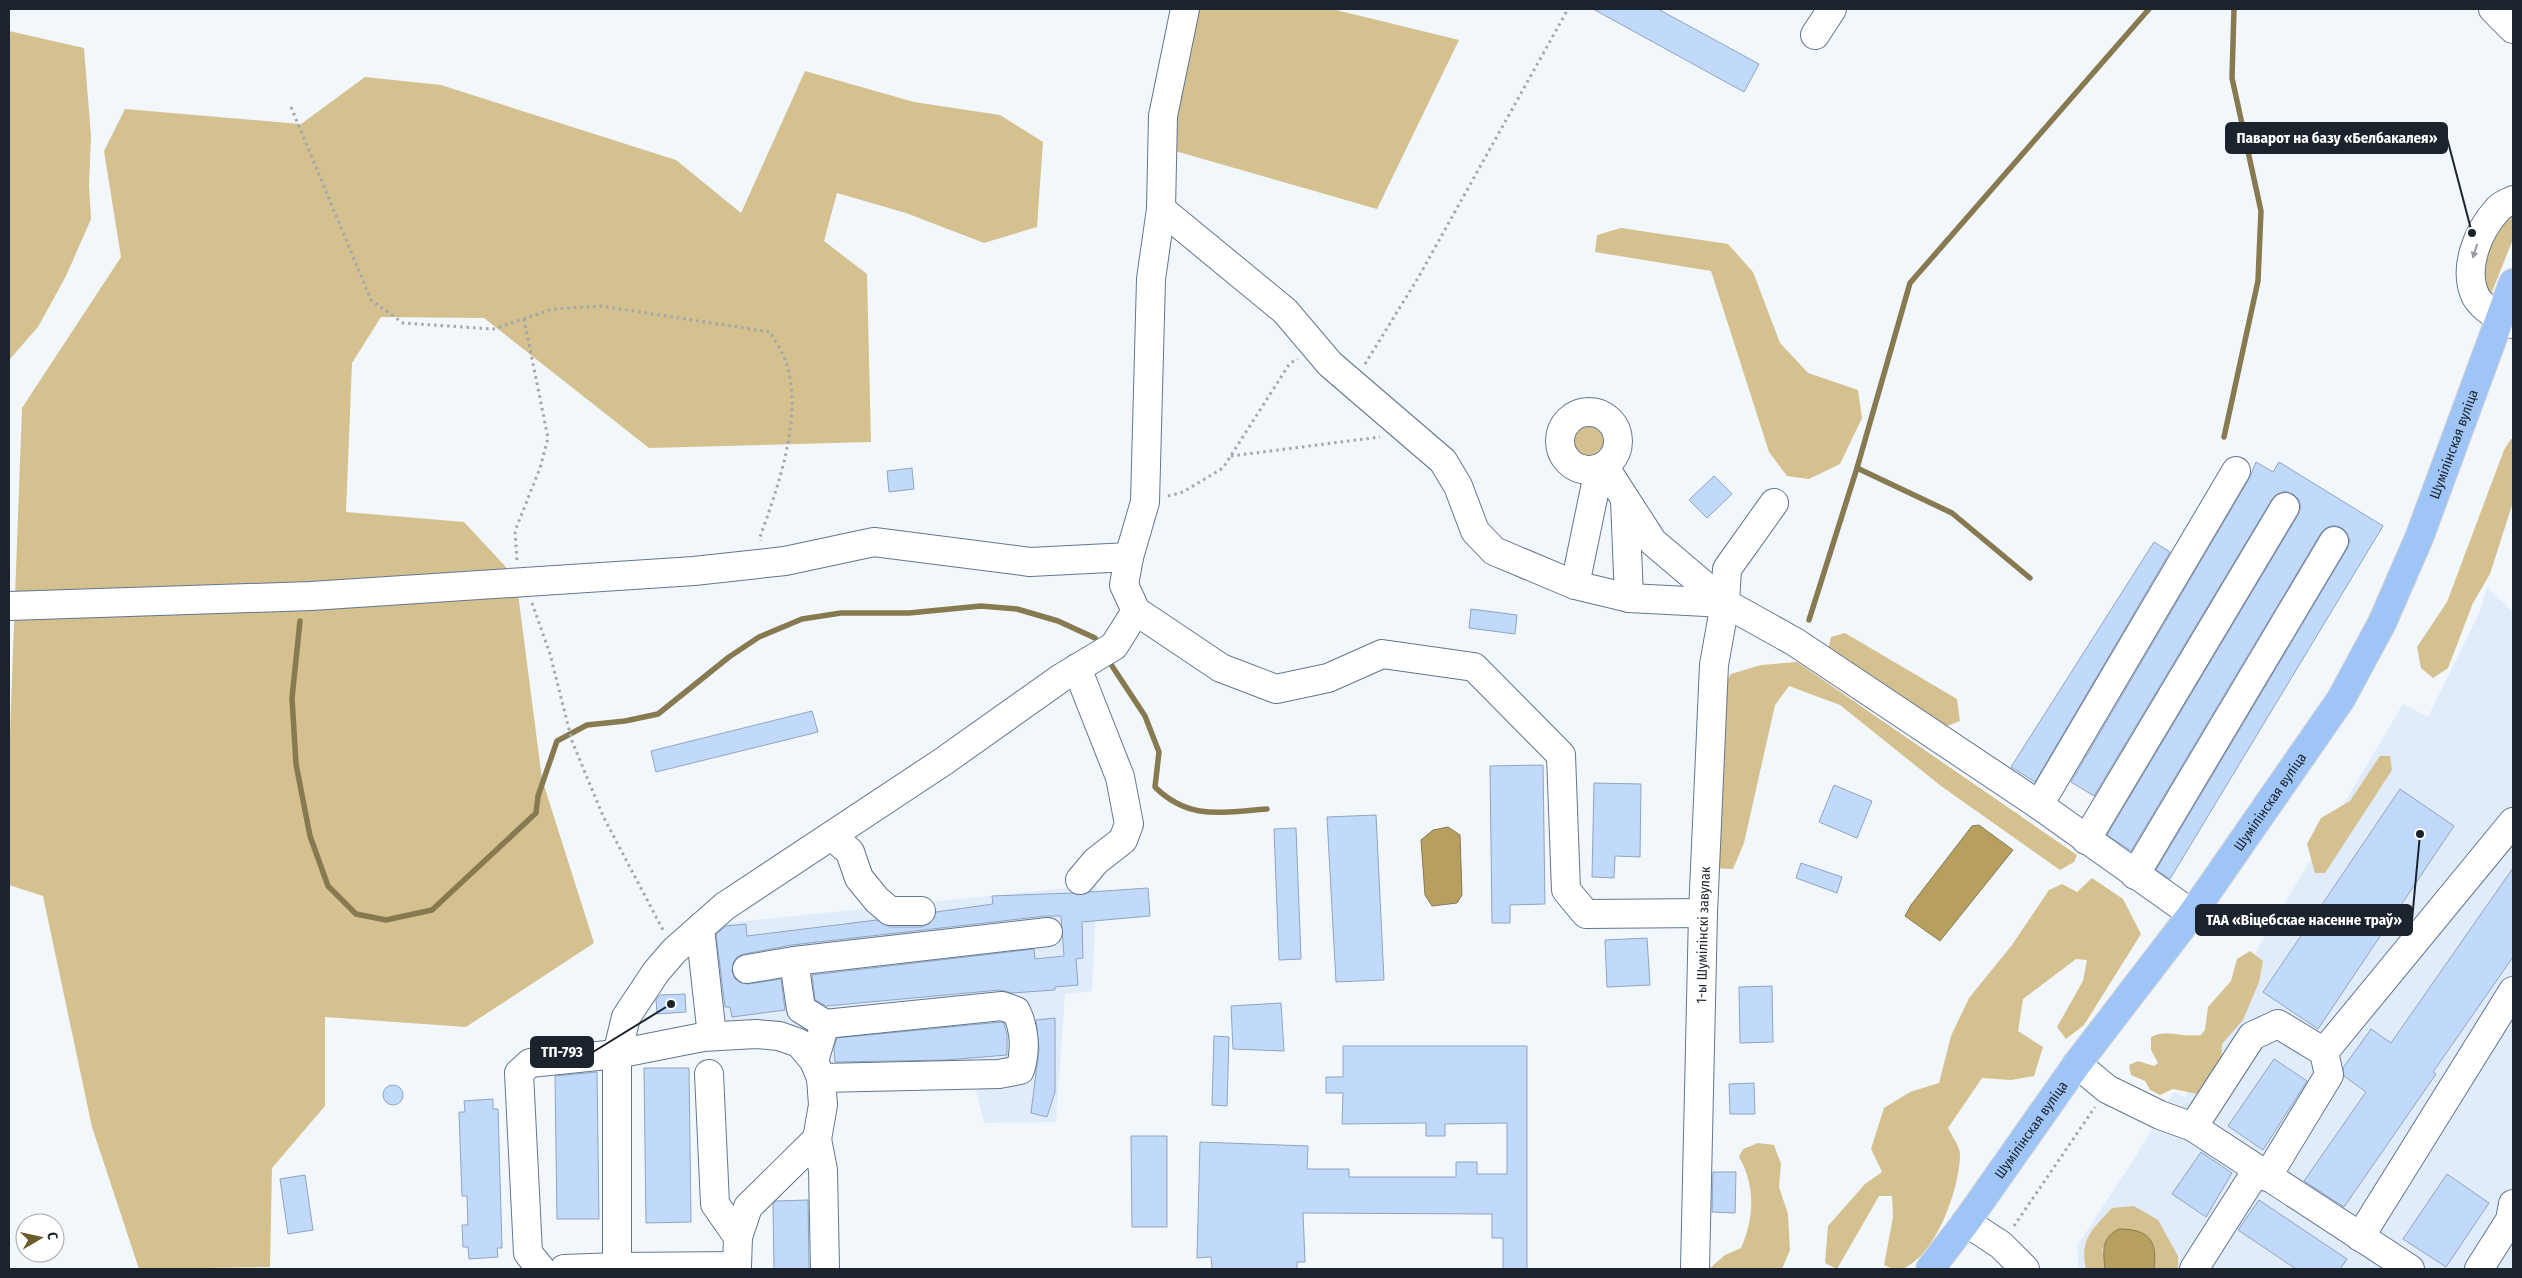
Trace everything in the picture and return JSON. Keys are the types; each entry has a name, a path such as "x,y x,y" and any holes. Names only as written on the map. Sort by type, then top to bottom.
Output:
{"main road":[{"name":"Шумілінская вуліца","path":"1930,1269 1966,1222 2077,1064 2192,914 2341,700 2382,623 2419,538 2506,321 2513,283"}],"street":[{"path":"1185,9 1163,116 1161,209 1151,279 1145,502 1129,557 1124,585 1136,611 1221,668 1276,689 1328,678 1382,654 1474,667 1561,755 1566,890 1586,914 1703,913"},
{"path":"1815,35 1832,9"},
{"path":"2493,9 2513,29"},
{"path":"2506,321 2476,298 2472,280 2472,254 2498,208 2513,200"},
{"path":"1161,209 1285,311 1330,364 1443,461 1458,486 1475,531 1494,551 1575,585 1629,598 1725,602"},
{"path":"1575,585 1601,467 1653,542 1725,602 1795,642 2039,804 2086,840 2192,914"},
{"path":"2039,804 2236,471"},
{"path":"1625,499 1629,598"},
{"name":"1-ы Шумілінскі завулак","path":"1695,1269 1703,913 1714,665 1725,602 1727,569 1774,503"},
{"path":"2086,840 2286,507"},
{"path":"2135,874 2334,541"},
{"path":"9,606 311,596 694,571 784,562 874,542 1030,562 1129,557"},
{"path":"616,1268 617,1054 626,1017 656,972 674,950 725,906 832,836 1076,668 1114,646 1136,611"},
{"path":"1076,668 1120,777 1128,824 1123,840 1096,861 1080,880"},
{"path":"2324,1052 2513,822"},
{"path":"832,836 850,852 859,878 876,900 890,911 921,911"},
{"path":"700,928 712,1036"},
{"path":"747,969 794,961 1048,932"},
{"path":"794,961 801,1009 825,1024 1002,1006 1016,1011 1023,1026 1023,1060 1020,1070 999,1074 817,1069"},
{"path":"2360,1237 2513,991"},
{"path":"825,1024 817,1069 823,1105 817,1139 823,1170 825,1269"},
{"path":"2193,1128 2252,1036 2278,1024 2324,1052 2329,1075 2262,1174 2194,1269"},
{"path":"541,1269 528,1253 518,1073 530,1063 617,1054 712,1036 756,1034 779,1036 799,1042 817,1069"},
{"path":"2077,1064 2107,1089 2160,1116 2193,1128 2410,1269"},
{"path":"709,1074 715,1204 738,1236"},
{"path":"564,1269 737,1268 738,1236 748,1207 817,1139"},
{"path":"2479,1269 2510,1220 2513,1204"},
{"path":"1966,1222 2001,1245 2025,1269"}],"path":[{"path":"1352,384 1418,278 1568,9"},
{"path":"291,107 371,300 403,323 493,329 553,309 601,306 770,332 786,362 793,397 783,471 760,537 766,552 784,562"},
{"path":"524,319 548,438 540,468 515,531 517,560 550,654 572,741 603,816 674,950"},
{"path":"1145,502 1183,492 1223,468 1290,363 1317,348"},
{"path":"1230,456 1410,433"},
{"path":"2001,1245 2107,1089"}],"shaded area":[{"path":"1196,9 1332,9 1459,40 1377,209 1168,149"},
{"path":"9,31 84,48 91,137 89,185 91,219 66,276 38,327 9,360"},
{"path":"805,71 914,102 1000,115 1043,142 1037,227 984,243 906,213 837,193 824,241 867,274 871,442 649,448 484,318 381,317 352,363 346,512 464,522 516,578 542,779 594,943 466,1027 325,1017 325,1106 272,1168 270,1267 139,1269 92,1127 43,896 9,885 9,730 10,732 22,408 121,257 104,151 125,109 301,124 365,77 441,85 676,160 741,213"},
{"path":"2513,208 2513,239 2490,297 2484,285 2484,249"},
{"path":"1621,228 1728,244 1753,272 1780,343 1808,373 1858,390 1862,418 1840,464 1809,479 1787,476 1769,452 1711,271 1595,252 1597,235"},
{"path":"1593,421 1600,424 1606,430 1609,441 1608,449 1600,458 1593,461 1585,461 1578,458 1570,449 1569,437 1572,430 1581,422"},
{"path":"2511,439 2513,439 2513,502 2490,574 2473,603 2448,668 2433,678 2421,668 2417,647 2447,602 2504,450"},
{"path":"2487,587 2513,612 2513,1269 2079,1269 2077,1246 2134,1159 2174,1092 2185,1098 2257,950 2403,704 2428,717 2481,609"},
{"path":"1845,633 1957,699 1960,721 1939,729 1827,654 1831,637"},
{"path":"1797,662 2077,855 2074,862 2060,870 1941,786 1840,705 1789,686 1775,705 1744,843 1733,869 1711,868 1718,695 1731,674 1761,665"},
{"path":"2380,756 2390,756 2392,770 2325,873 2315,873 2307,844 2321,818 2350,801"},
{"path":"1979,825 2013,850 1940,941 1905,916 1911,905 1972,826"},
{"path":"1448,827 1460,835 1462,895 1457,903 1432,906 1425,895 1421,840 1433,830"},
{"path":"2092,878 2123,899 2141,934 2084,1025 2066,1039 2057,1027 2083,981 2087,960 2076,959 2023,999 2018,1031 2043,1047 2034,1076 2011,1080 1982,1078 1948,1128 1959,1149 1959,1170 1943,1220 1925,1251 1914,1262 1902,1269 1895,1269 1884,1265 1893,1217 1892,1196 1879,1196 1837,1269 1825,1263 1828,1226 1865,1184 1882,1172 1871,1149 1884,1108 1910,1092 1939,1083 1951,1036 1969,998 2012,945 2049,890 2062,884 2077,892"},
{"path":"1097,885 1092,991 1065,994 1056,1122 984,1123 975,1086 842,1090 797,1029 714,1027 705,925"},
{"path":"2250,951 2263,961 2259,982 2243,1020 2222,1044 2221,1069 2208,1090 2198,1094 2173,1089 2160,1095 2150,1090 2145,1081 2131,1075 2129,1065 2138,1061 2154,1066 2158,1063 2151,1050 2151,1037 2163,1033 2201,1035 2205,1030 2208,1007 2231,981 2237,959"},
{"path":"1758,1143 1774,1145 1781,1164 1779,1187 1788,1214 1790,1250 1782,1269 1709,1269 1725,1255 1741,1248 1749,1226 1751,1191 1745,1168 1739,1157 1743,1149"},
{"path":"2134,1206 2158,1220 2178,1256 2178,1269 2154,1269 2155,1264 2102,1248 2105,1269 2086,1269 2084,1250 2089,1235 2112,1208"},
{"path":"2119,1229 2137,1231 2149,1238 2154,1251 2154,1269 2105,1269 2104,1246 2109,1237"}],"building":[{"path":"1593,9 1658,9 1759,64 1744,92"},
{"path":"2256,462 2273,472 2279,462 2383,526 2170,879 2156,870 2347,549 2350,541 2347,533 2342,528 2334,525 2326,528 2321,533 2131,851 2107,835 2298,515 2301,507 2299,500 2293,494 2285,491 2277,494 2272,499 2094,796 2071,782 2249,479"},
{"path":"912,468 914,489 889,492 887,471"},
{"path":"1714,476 1732,494 1707,518 1689,500"},
{"path":"2154,542 2170,552 2035,782 2011,767"},
{"path":"1471,609 1517,615 1515,634 1469,628"},
{"path":"812,711 818,732 656,772 651,751"},
{"path":"1543,765 1545,904 1510,905 1510,923 1492,923 1490,766"},
{"path":"1594,783 1641,784 1640,857 1615,856 1614,878 1592,877"},
{"path":"1834,785 1872,801 1857,838 1819,822"},
{"path":"2400,789 2454,826 2318,1029 2263,992"},
{"path":"1376,815 1384,980 1336,982 1327,817"},
{"path":"1296,828 1301,959 1279,960 1274,829"},
{"path":"1801,863 1842,877 1837,893 1796,878"},
{"path":"2513,868 2513,957 2433,1072 2436,1074 2344,1207 2304,1181 2366,1092 2344,1076 2343,1068 2371,1029 2391,1043"},
{"path":"1148,888 1150,916 1082,922 1083,958 1076,959 1078,985 1055,987 1055,990 1012,993 1000,990 826,1006 815,1000 812,975 1034,949 1035,959 1064,956 1061,916 1046,916 792,945 744,954 737,957 733,963 732,971 735,979 741,983 749,984 781,979 785,1010 732,1017 730,1007 725,1007 716,934 726,926 746,924 747,936 877,920 890,927 921,927 929,924 936,912 993,904 992,896 1073,893 1078,895 1089,892"},
{"path":"1647,938 1650,985 1607,987 1605,940"},
{"path":"1772,986 1773,1042 1740,1043 1739,987"},
{"path":"685,994 686,1012 657,1014 656,1000 660,995"},
{"path":"1281,1003 1284,1051 1233,1049 1231,1006"},
{"path":"1055,1018 1055,1092 1047,1117 1031,1113 1039,1049 1036,1020"},
{"path":"1004,1023 1007,1035 1007,1055 946,1060 835,1062 834,1047 837,1038"},
{"path":"1214,1036 1229,1037 1227,1106 1212,1105"},
{"path":"1343,1046 1527,1046 1527,1269 1503,1269 1503,1238 1492,1238 1492,1214 1303,1213 1305,1262 1297,1262 1297,1269 1212,1269 1211,1257 1197,1258 1200,1142 1308,1146 1307,1169 1349,1169 1349,1177 1456,1177 1456,1162 1477,1162 1477,1174 1507,1174 1507,1123 1445,1124 1445,1136 1426,1136 1426,1123 1342,1124 1343,1093 1326,1093 1326,1077 1343,1077"},
{"path":"2274,1059 2307,1081 2263,1150 2228,1126"},
{"path":"644,1068 689,1068 691,1222 646,1223"},
{"path":"597,1072 599,1219 557,1219 555,1076"},
{"path":"1754,1083 1755,1114 1730,1114 1729,1084"},
{"path":"393,1085 400,1088 403,1095 400,1102 393,1105 386,1102 383,1095 386,1088"},
{"path":"493,1099 493,1109 498,1109 502,1248 497,1248 498,1257 469,1259 468,1247 463,1247 462,1225 468,1225 467,1196 462,1196 459,1112 465,1112 464,1101"},
{"path":"1131,1136 1167,1136 1167,1227 1132,1227"},
{"path":"2201,1152 2232,1173 2206,1217 2172,1194"},
{"path":"1713,1172 1736,1172 1735,1213 1712,1212"},
{"path":"2447,1174 2489,1203 2446,1267 2403,1239"},
{"path":"305,1175 313,1230 288,1234 280,1179"},
{"path":"808,1200 809,1269 774,1269 773,1204 776,1201"},
{"path":"2259,1200 2347,1259 2340,1269 2296,1269 2238,1230"}],"waterway":[{"path":"1809,620 1857,468 1910,283 2149,9"},
{"path":"2224,437 2258,281 2261,211 2232,78 2234,9"},
{"path":"1857,468 1952,513 2030,578"},
{"path":"300,621 292,698 296,764 310,836 328,886 356,914 386,920 432,910 536,813 538,796 557,741 587,725 625,721 658,714 729,657 759,637 802,619 841,613 909,613 981,606 1017,609 1058,621 1095,638"},
{"path":"1112,666 1145,716 1159,752 1155,787 1168,798 1194,810 1221,812 1267,809"}],"place":[{"name":"Паварот на базу «Белбакалея»","path":"2472,233"},
{"name":"ТАА «Віцебскае насенне траў»","path":"2420,834"},
{"name":"ТП-793","path":"671,1004"}]}
